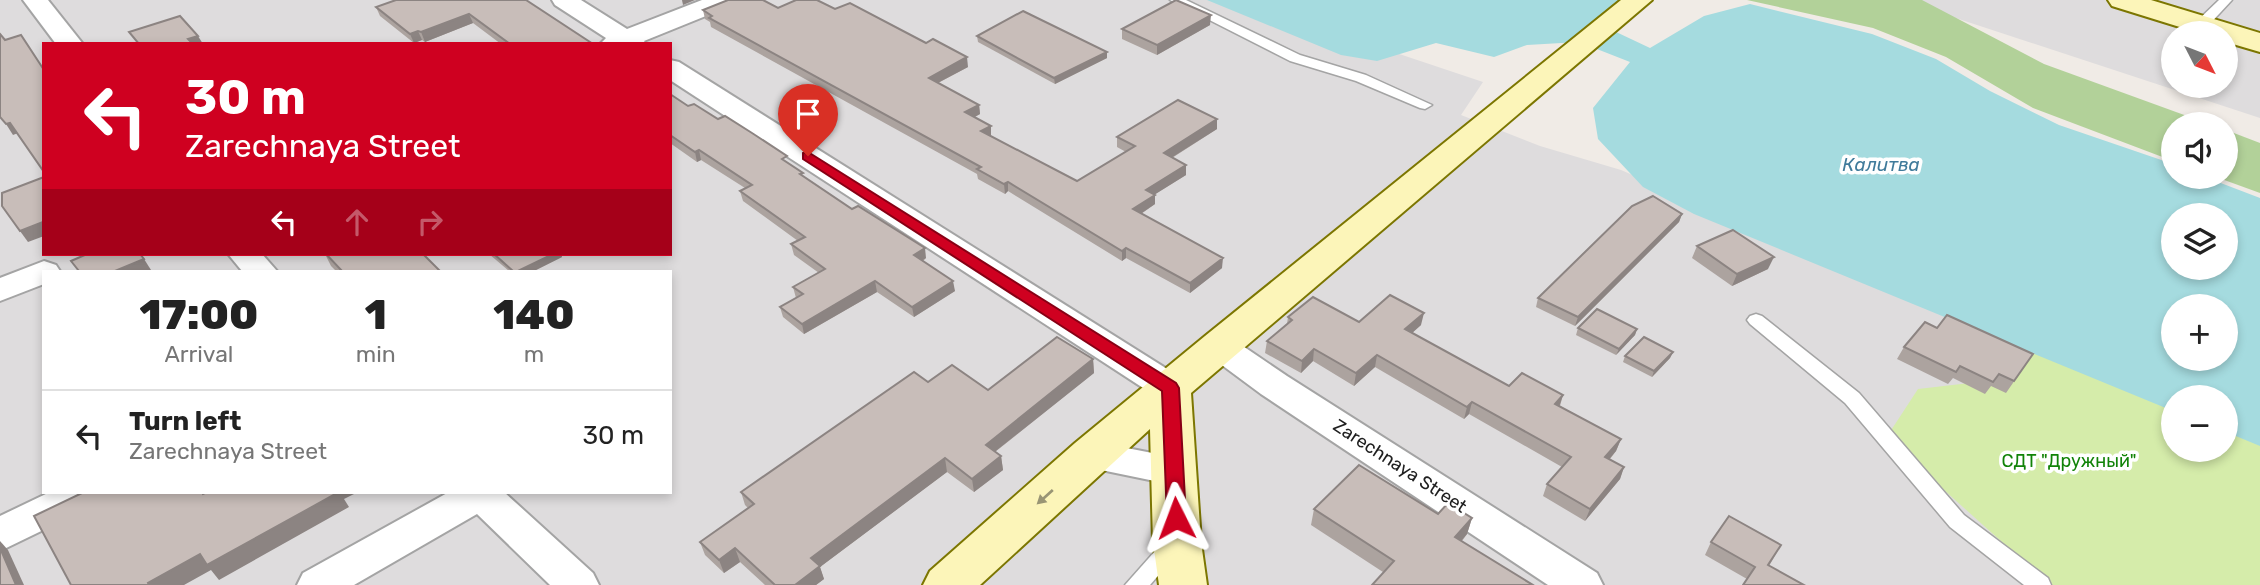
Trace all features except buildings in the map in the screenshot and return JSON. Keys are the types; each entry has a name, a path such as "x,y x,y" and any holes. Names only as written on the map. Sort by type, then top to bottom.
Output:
{"main road":[{"path":"947,585 1091,455 1219,346 1472,140 1638,0"},
{"path":"2122,0 2188,21"},
{"path":"2238,36 2260,43"},
{"path":"1170,388 1177,542 1184,585"}],"street":[{"path":"35,0 68,42"},
{"path":"564,0 624,42 724,0"},
{"path":"672,69 1170,388"},
{"path":"246,256 260,270"},
{"path":"0,290 42,273"},
{"name":"Zarechnaya Street","path":"1219,346 1582,585"},
{"path":"1091,455 1174,470"},
{"path":"0,535 81,494"},
{"path":"318,585 476,494"},
{"path":"481,494 578,585"}],"lane":[{"path":"1176,0 1295,58 1361,78 1425,105"},
{"path":"2205,21 2226,0"},
{"path":"1756,320 1852,398 1957,521 2040,585"},
{"path":"1136,585 1177,542"}],"shaded area":[{"path":"0,0 1238,0 1483,82 1461,115 1540,146 1621,170 1772,235 2161,392 2161,462 2229,462 2260,585 0,585"},
{"path":"1901,0 2260,0 2260,118 2199,98 2238,98 2238,21 2161,21 2161,85"}],"green space":[{"path":"1747,0 1922,0 2044,64 2176,112 2161,112 2161,156 2033,108 1946,57 1873,28"},
{"path":"2238,135 2260,143 2260,193 2238,185"},
{"name":"СДТ \"Дружный\"","path":"2012,319 2161,391 2161,462 2238,462 2238,417 2260,423 2260,585 2037,585 2041,577 1886,438 1918,389 1987,381"}],"water":[{"name":"Калитва","path":"1207,0 1619,0 1614,31 1650,48 1704,16 1750,4 1872,34 1936,59 1990,91 2059,125 2161,160 2161,189 2236,189 2260,198 2260,446 2238,437 2238,385 2161,385 2161,406 1694,214 1643,187 1598,139 1593,108 1630,62 1579,42 1527,45 1494,57 1436,43 1377,61 1341,55"}],"route":[{"path":"808,156 1170,388 1176,518"}]}
